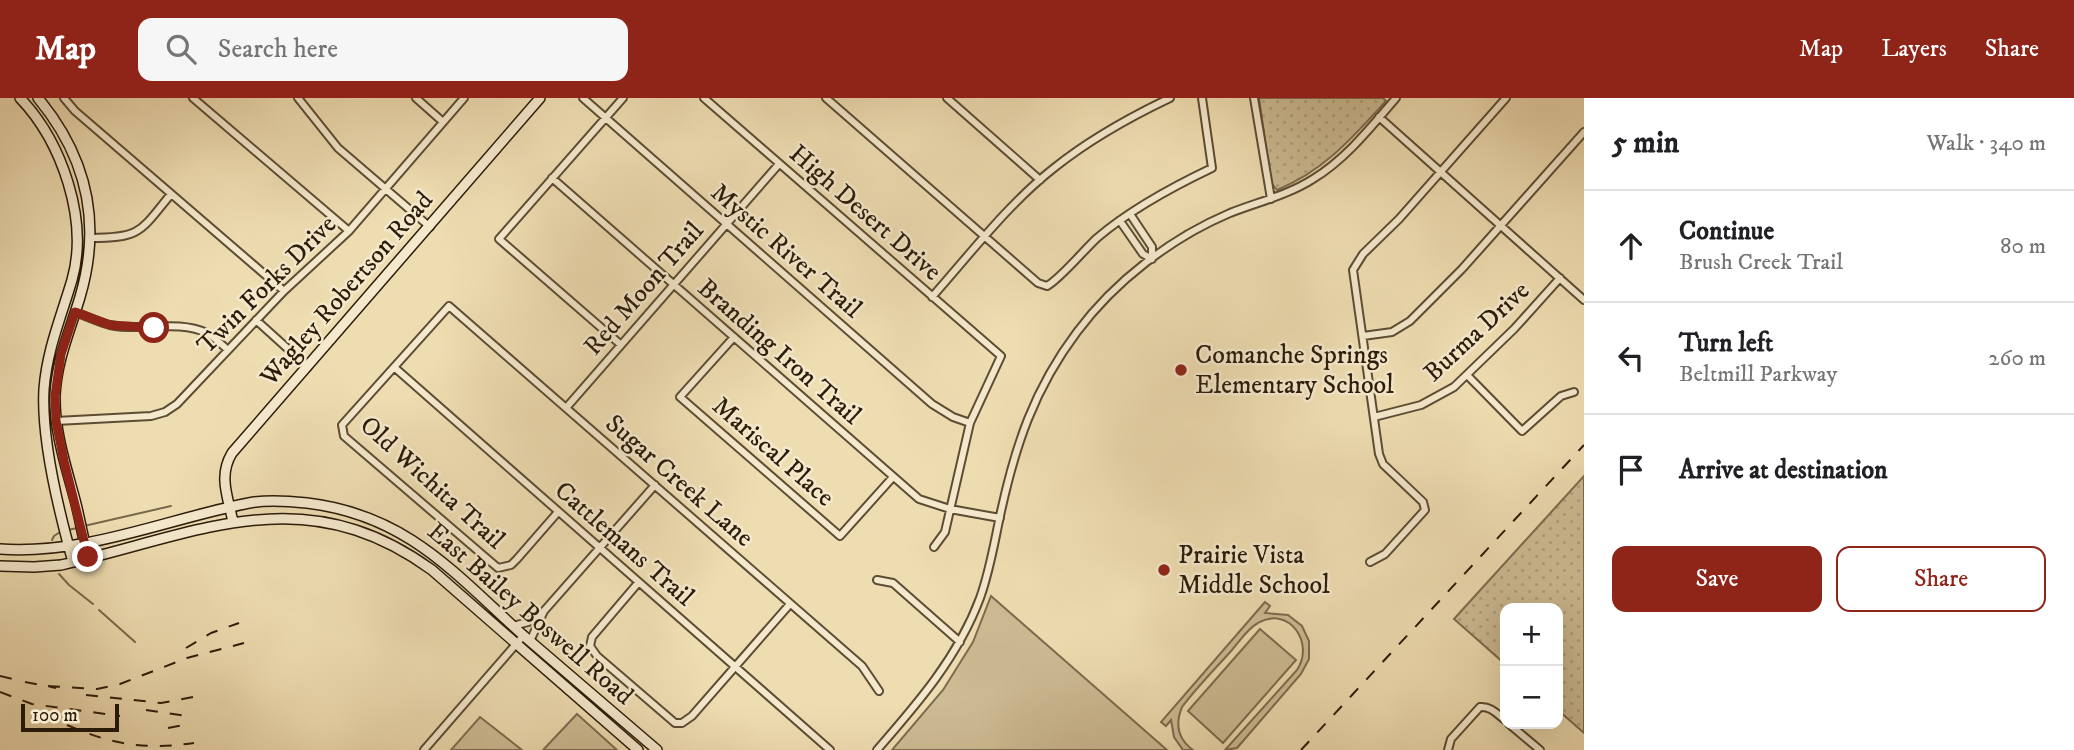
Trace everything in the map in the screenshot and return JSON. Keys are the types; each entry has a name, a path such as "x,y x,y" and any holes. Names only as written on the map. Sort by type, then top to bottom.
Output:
{"street":[{"path":"20,98 38,120 60,159 76,210 73,278 47,362 45,421 73,562"},
{"path":"38,98 63,132 85,181 90,238 89,262 75,312 65,336 55,396 56,421 88,557"},
{"path":"64,98 75,111 284,291"},
{"path":"192,98 349,231"},
{"path":"298,98 338,148 430,227"},
{"path":"416,98 443,122"},
{"name":"Twin Forks Drive","path":"56,421 151,416 165,412 177,404 284,291 349,231 464,98"},
{"name":"Wagley Robertson Road","path":"233,522 224,483 224,469 228,460 540,98"},
{"name":"Mystic River Trail","path":"583,98 932,404 953,417 971,423"},
{"path":"620,344 499,239 622,98"},
{"name":"High Desert Drive","path":"704,98 1000,356 971,423"},
{"path":"825,98 1038,283 1047,286 1083,251 1120,221 1185,181 1212,168 1202,98"},
{"path":"947,98 1040,180"},
{"path":"932,297 1020,198 1040,180 1098,138 1170,98"},
{"path":"1254,98 1271,199"},
{"path":"877,750 938,678 975,612 993,561 1000,518 1020,437 1049,372 1096,308 1126,278 1152,259 1221,218 1303,185 1329,168 1396,98"},
{"path":"1370,562 1385,554 1425,510 1423,502 1383,464 1378,454 1354,265 1506,98"},
{"path":"38,120 49,112"},
{"path":"1379,117 1584,300"},
{"path":"1363,336 1392,332 1410,321 1454,278 1584,132"},
{"name":"Red Moon Trail","path":"566,408 779,164"},
{"name":"Branding Iron Trail","path":"552,178 919,499 950,509 1000,518"},
{"path":"76,237 127,237 149,221 171,194"},
{"path":"1130,214 1153,247 1152,259"},
{"path":"1120,221 1143,254 1152,259"},
{"name":"Burma Drive","path":"1374,417 1410,410 1454,387 1514,329 1560,278"},
{"name":"Sugar Creek Lane","path":"394,367 449,306 867,671 879,691"},
{"path":"62,307 110,325 192,328 209,334 228,350"},
{"path":"256,320 308,367"},
{"name":"Mariscal Place","path":"734,337 680,397 840,536 893,477"},
{"name":"Old Wichita Trail","path":"394,367 342,425 344,436 498,568 511,565 558,512"},
{"name":"Cattlemans Trail","path":"394,367 830,750"},
{"path":"1467,375 1522,431 1560,396 1574,392"},
{"path":"45,421 56,421"},
{"path":"934,547 945,532 971,423"},
{"path":"424,750 516,643 527,638 544,611 655,485"},
{"name":"East Bailey Boswell Road","path":"0,549 69,547 252,502 288,501 341,509 386,525 437,556 513,626 657,750"},
{"name":"East Bailey Boswell Road","path":"0,566 34,567 73,562 233,522 273,517 342,525 383,540 432,570 638,750"},
{"path":"877,580 892,583 960,642"},
{"path":"638,583 592,636 590,646 597,656 671,721 682,723 692,716 790,604"},
{"path":"513,626 528,622 544,611"},
{"path":"1448,750 1451,739 1480,707 1485,707 1500,717"},
{"path":"1515,729 1540,750"}],"shaded area":[{"path":"1259,98 1383,98 1386,101 1323,163 1277,190 1271,183"},
{"path":"1584,476 1584,733 1563,714 1563,603 1500,603 1500,660 1454,619"},
{"path":"991,596 1167,750 892,750 943,690 973,642"},
{"path":"1265,602 1270,606 1265,613 1288,615 1302,626 1309,641 1309,659 1301,674 1237,748 1225,750 1297,670 1302,659 1301,639 1289,623 1280,619 1269,619 1258,623 1244,635 1182,707 1179,731 1193,750 1183,750 1174,737 1171,720 1166,726 1161,722"},
{"path":"1260,629 1296,660 1223,743 1188,711"},
{"path":"577,714 617,750 543,750"},
{"path":"480,717 522,750 451,750"}],"waterway":[{"path":"84,526 171,506"},
{"path":"68,530 77,528"},
{"path":"52,540 60,532"},
{"path":"59,574 93,604"},
{"path":"99,610 135,642"}],"railway":[{"path":"1301,750 1584,445"},
{"path":"186,648 211,633 239,623"},
{"path":"48,686 97,689 120,684 187,658 244,643"},
{"path":"0,676 21,681"},
{"path":"25,682 56,688"},
{"path":"0,692 32,704 120,716"},
{"path":"86,695 161,703 193,697"},
{"path":"146,710 187,716"},
{"path":"168,728 189,724"},
{"path":"67,725 129,744 159,746 194,743"}],"place":[{"name":"Comanche Springs Elementary School","path":"1181,370"},
{"name":"Prairie Vista Middle School","path":"1164,570"}],"route":[{"path":"88,557 56,421 55,396 65,336 75,312 110,325 154,328"}]}
